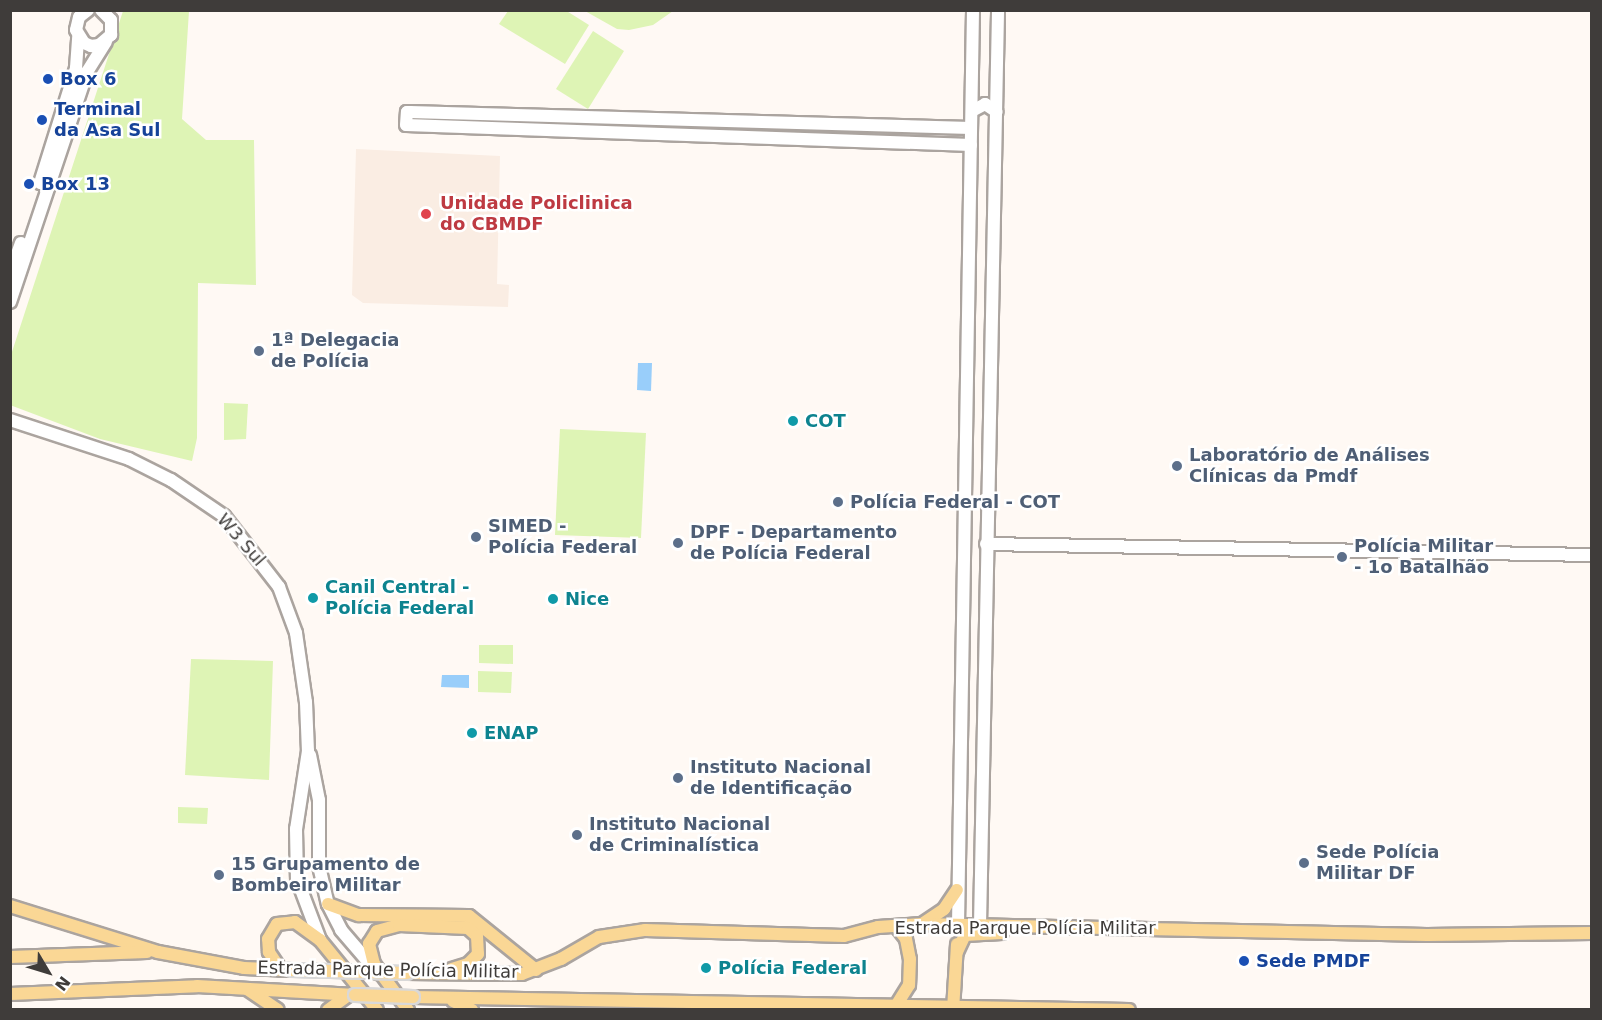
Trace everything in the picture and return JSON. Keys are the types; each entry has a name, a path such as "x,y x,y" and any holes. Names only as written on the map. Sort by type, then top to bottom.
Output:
{"main road":[{"path":"922,924 944,909 957,890"},
{"path":"328,904 359,915 469,916 536,970"},
{"name":"Estrada Parque Polícia Militar","path":"10,906 158,952 244,968 407,973 522,974 536,970 612,933 645,930 844,936 896,926 922,924 1427,935 1592,933"},
{"path":"286,970 267,947 270,933 277,924 295,922 320,940"},
{"path":"953,1008 957,925"},
{"path":"379,975 369,944 386,926 464,927 474,933 478,950 468,964 427,973"},
{"path":"896,926 906,939 910,958 909,986 897,1004"},
{"path":"957,952 963,936 971,934 1118,933 1132,928"},
{"name":"W3 Sul","path":"320,940 373,1007"},
{"path":"10,957 158,952"},
{"name":"W3 Sul","path":"379,975 408,1010"},
{"path":"243,987 279,1010"},
{"name":"Estrada Parque Polícia Militar","path":"10,994 243,987 437,998 573,999 700,1006 897,1004 953,1008 1129,1010"},
{"path":"328,1010 353,994"},
{"path":"437,998 461,1002 472,1010"},
{"path":"531,1010 573,999"}],"street":[{"path":"10,273 76,68 78,37 76,23 88,10"},
{"path":"957,925 973,10"},
{"path":"980,925 998,10"},
{"path":"10,302 87,72 112,28 105,12"},
{"path":"78,37 91,46 106,41"},
{"path":"972,111 985,104 997,112"},
{"path":"971,128 687,121 568,124 428,126 406,125 407,112 429,112 568,124 687,134 971,145"},
{"path":"428,126 429,112"},
{"path":"687,121 687,134"},
{"path":"805,137 806,123"},
{"path":"900,126 906,142"},
{"path":"970,233 981,239 992,233"},
{"name":"W3 Sul","path":"10,420 150,469 203,501 233,526 279,587 290,615 304,679 308,751 320,800 319,866 328,904 341,930 379,975"},
{"path":"965,432 977,426 988,434"},
{"path":"986,544 1592,555"},
{"path":"962,609 976,604 985,608"},
{"path":"960,697 973,704 983,698"},
{"name":"W3 Sul","path":"308,751 296,829 296,869 301,896 320,940"}],"shaded area":[{"name":"Unidade Policlinica do CBMDF","path":"356,149 500,156 497,284 509,285 508,307 363,303 352,295"},
{"path":"563,1004 658,1009 540,1010"}],"green space":[{"path":"565,10 589,25 565,64 499,24 508,11"},
{"path":"123,11 189,11 182,119 206,140 254,140 256,285 198,283 197,438 192,461 100,439 10,405 10,358"},
{"path":"585,11 673,11 653,25 629,30 617,29"},
{"path":"593,31 624,51 588,109 556,89"},
{"path":"224,403 248,404 246,439 224,440"},
{"path":"560,429 646,433 641,538 555,535"},
{"path":"479,645 513,645 513,664 479,663"},
{"path":"191,659 273,661 269,780 185,775"},
{"path":"478,671 512,672 511,693 478,692"},
{"path":"178,807 208,808 207,824 178,823"}],"water":[{"path":"638,363 652,363 651,391 637,390"},
{"path":"442,675 469,675 469,688 441,687"}],"place":[{"name":"Box 6","path":"48,79"},
{"name":"Terminal da Asa Sul","path":"42,120"},
{"name":"Box 13","path":"29,184"},
{"name":"Unidade Policlinica do CBMDF","path":"426,214"},
{"name":"1ª Delegacia de Polícia","path":"259,351"},
{"name":"COT","path":"793,421"},
{"name":"Laboratório de Análises Clínicas da Pmdf","path":"1177,466"},
{"name":"Polícia Federal - COT","path":"838,502"},
{"name":"SIMED - Polícia Federal","path":"476,537"},
{"name":"DPF - Departamento de Polícia Federal","path":"678,543"},
{"name":"Polícia Militar - 1o Batalhão","path":"1342,557"},
{"name":"Canil Central - Polícia Federal","path":"313,598"},
{"name":"Nice","path":"553,599"},
{"name":"ENAP","path":"472,733"},
{"name":"Instituto Nacional de Identificação","path":"678,778"},
{"name":"Instituto Nacional de Criminalística","path":"577,835"},
{"name":"Sede Polícia Militar DF","path":"1304,863"},
{"name":"15 Grupamento de Bombeiro Militar","path":"219,875"},
{"name":"Sede PMDF","path":"1244,961"},
{"name":"Polícia Federal","path":"706,968"}]}
